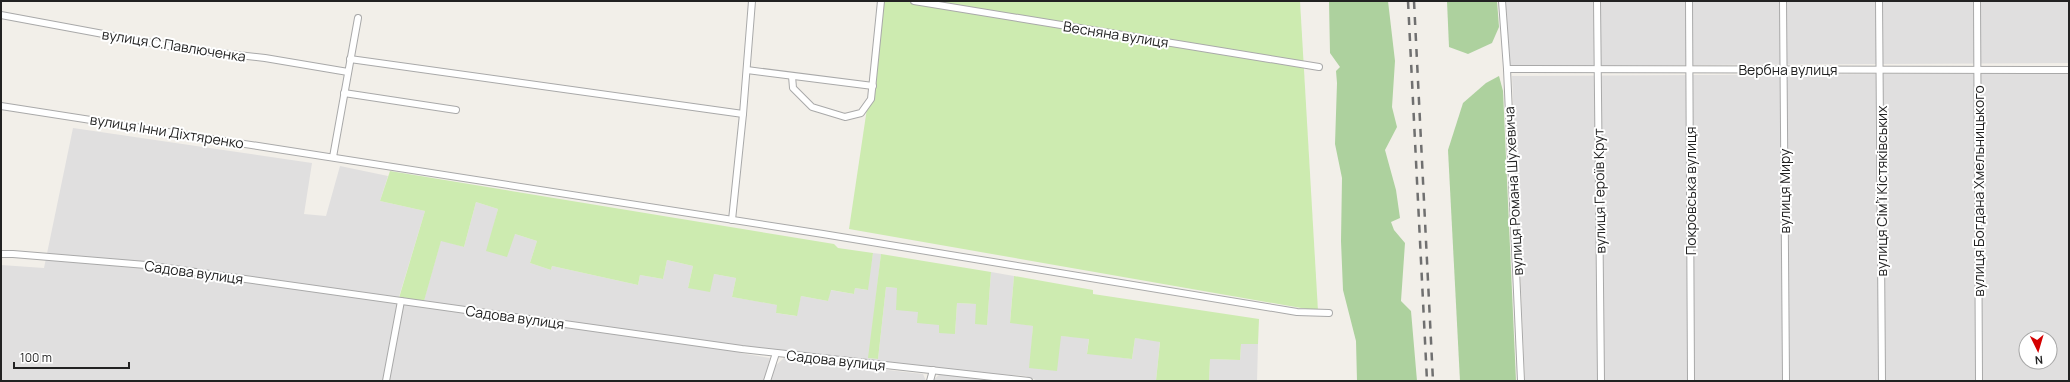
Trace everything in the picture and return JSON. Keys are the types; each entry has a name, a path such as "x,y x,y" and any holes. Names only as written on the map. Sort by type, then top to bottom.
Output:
{"street":[{"path":"732,220 744,114 752,1"},
{"path":"792,76 793,88 812,107 845,118 860,113 871,99 881,1"},
{"name":"Весняна вулиця","path":"914,1 1319,67"},
{"name":"вулиця Романа Шухевича","path":"1502,1 1507,69 1521,381"},
{"name":"вулиця Героїв Крут","path":"1597,1 1601,381"},
{"name":"Покровська вулиця","path":"1689,1 1691,381"},
{"name":"вулиця Миру","path":"1783,1 1786,381"},
{"name":"вулиця Сімʼї Кістяківських","path":"1879,1 1882,381"},
{"name":"вулиця Богдана Хмельницького","path":"1977,1 1979,381"},
{"name":"вулиця С.Павлюченка","path":"1,15 184,49 265,58 348,72"},
{"path":"333,157 358,18"},
{"path":"350,59 744,114"},
{"name":"Вербна вулиця","path":"1507,69 2069,70"},
{"path":"747,70 873,86"},
{"path":"344,93 456,110"},
{"name":"вулиця Інни Діхтяренко","path":"1,106 732,220 1297,312 1329,313"},
{"name":"Садова вулиця","path":"1,254 146,265 776,353 1029,381"},
{"path":"386,381 401,301"},
{"path":"767,381 776,353"},
{"path":"930,381 933,370"}],"shaded area":[{"path":"1505,1 2069,1 2069,63 1510,66"},
{"path":"2069,73 2069,381 1525,381 1512,76"},
{"path":"73,128 312,163 304,214 326,216 340,166 388,176 380,201 425,211 399,297 424,300 441,240 464,247 476,202 498,209 487,251 515,234 537,241 530,263 551,270 552,266 638,285 640,275 663,279 667,260 693,266 688,288 714,274 736,278 732,297 778,305 776,313 796,316 801,296 828,301 830,290 854,294 855,288 867,290 873,253 881,254 869,358 878,359 886,287 897,288 918,312 955,334 957,303 976,304 987,324 991,272 1014,276 1010,322 1033,326 1030,368 1061,336 1089,338 1087,353 1132,359 1135,338 1160,341 1156,381 1038,381 1026,376 933,369 741,347 740,353 770,358 766,375 771,376 776,365 784,358 923,374 926,381 1,381 1,265 44,268"},
{"path":"1241,344 1258,344 1257,381 1209,381 1210,359 1240,360"},
{"path":"947,374 1013,381 932,381 939,375"}],"green space":[{"path":"883,1 1300,1 1318,311 849,229"},
{"path":"1329,1 1388,1 1395,61 1392,107 1397,127 1385,150 1396,190 1400,218 1391,222 1394,230 1405,243 1401,301 1411,311 1417,381 1357,381 1356,341 1343,290 1341,241 1342,178 1335,144 1336,71 1340,67 1330,53"},
{"path":"1447,1 1497,1 1499,27 1492,43 1468,54 1449,47"},
{"path":"1499,76 1503,91 1516,381 1460,381 1448,150 1463,103 1486,83"},
{"path":"390,171 834,244 838,248 873,253 868,290 855,288 854,294 831,290 828,301 801,296 797,316 776,313 777,305 732,297 736,278 714,274 710,292 688,288 693,266 667,260 663,279 640,275 638,285 552,266 551,270 530,263 537,241 515,234 507,257 486,251 498,209 476,202 464,247 441,241 424,301 399,298 425,211 380,201"},
{"path":"881,254 991,272 987,325 975,324 976,304 957,303 955,334 939,333 939,325 917,323 918,312 896,310 897,288 886,287 878,359 868,358"},
{"path":"1014,276 1093,290 1093,294 1259,319 1258,344 1241,344 1240,360 1210,359 1209,381 1156,381 1160,342 1135,338 1132,359 1087,354 1089,339 1061,336 1057,371 1029,368 1033,326 1010,323"}],"railway":[{"path":"1408,1 1427,381"},
{"path":"1414,1 1433,381"}]}
